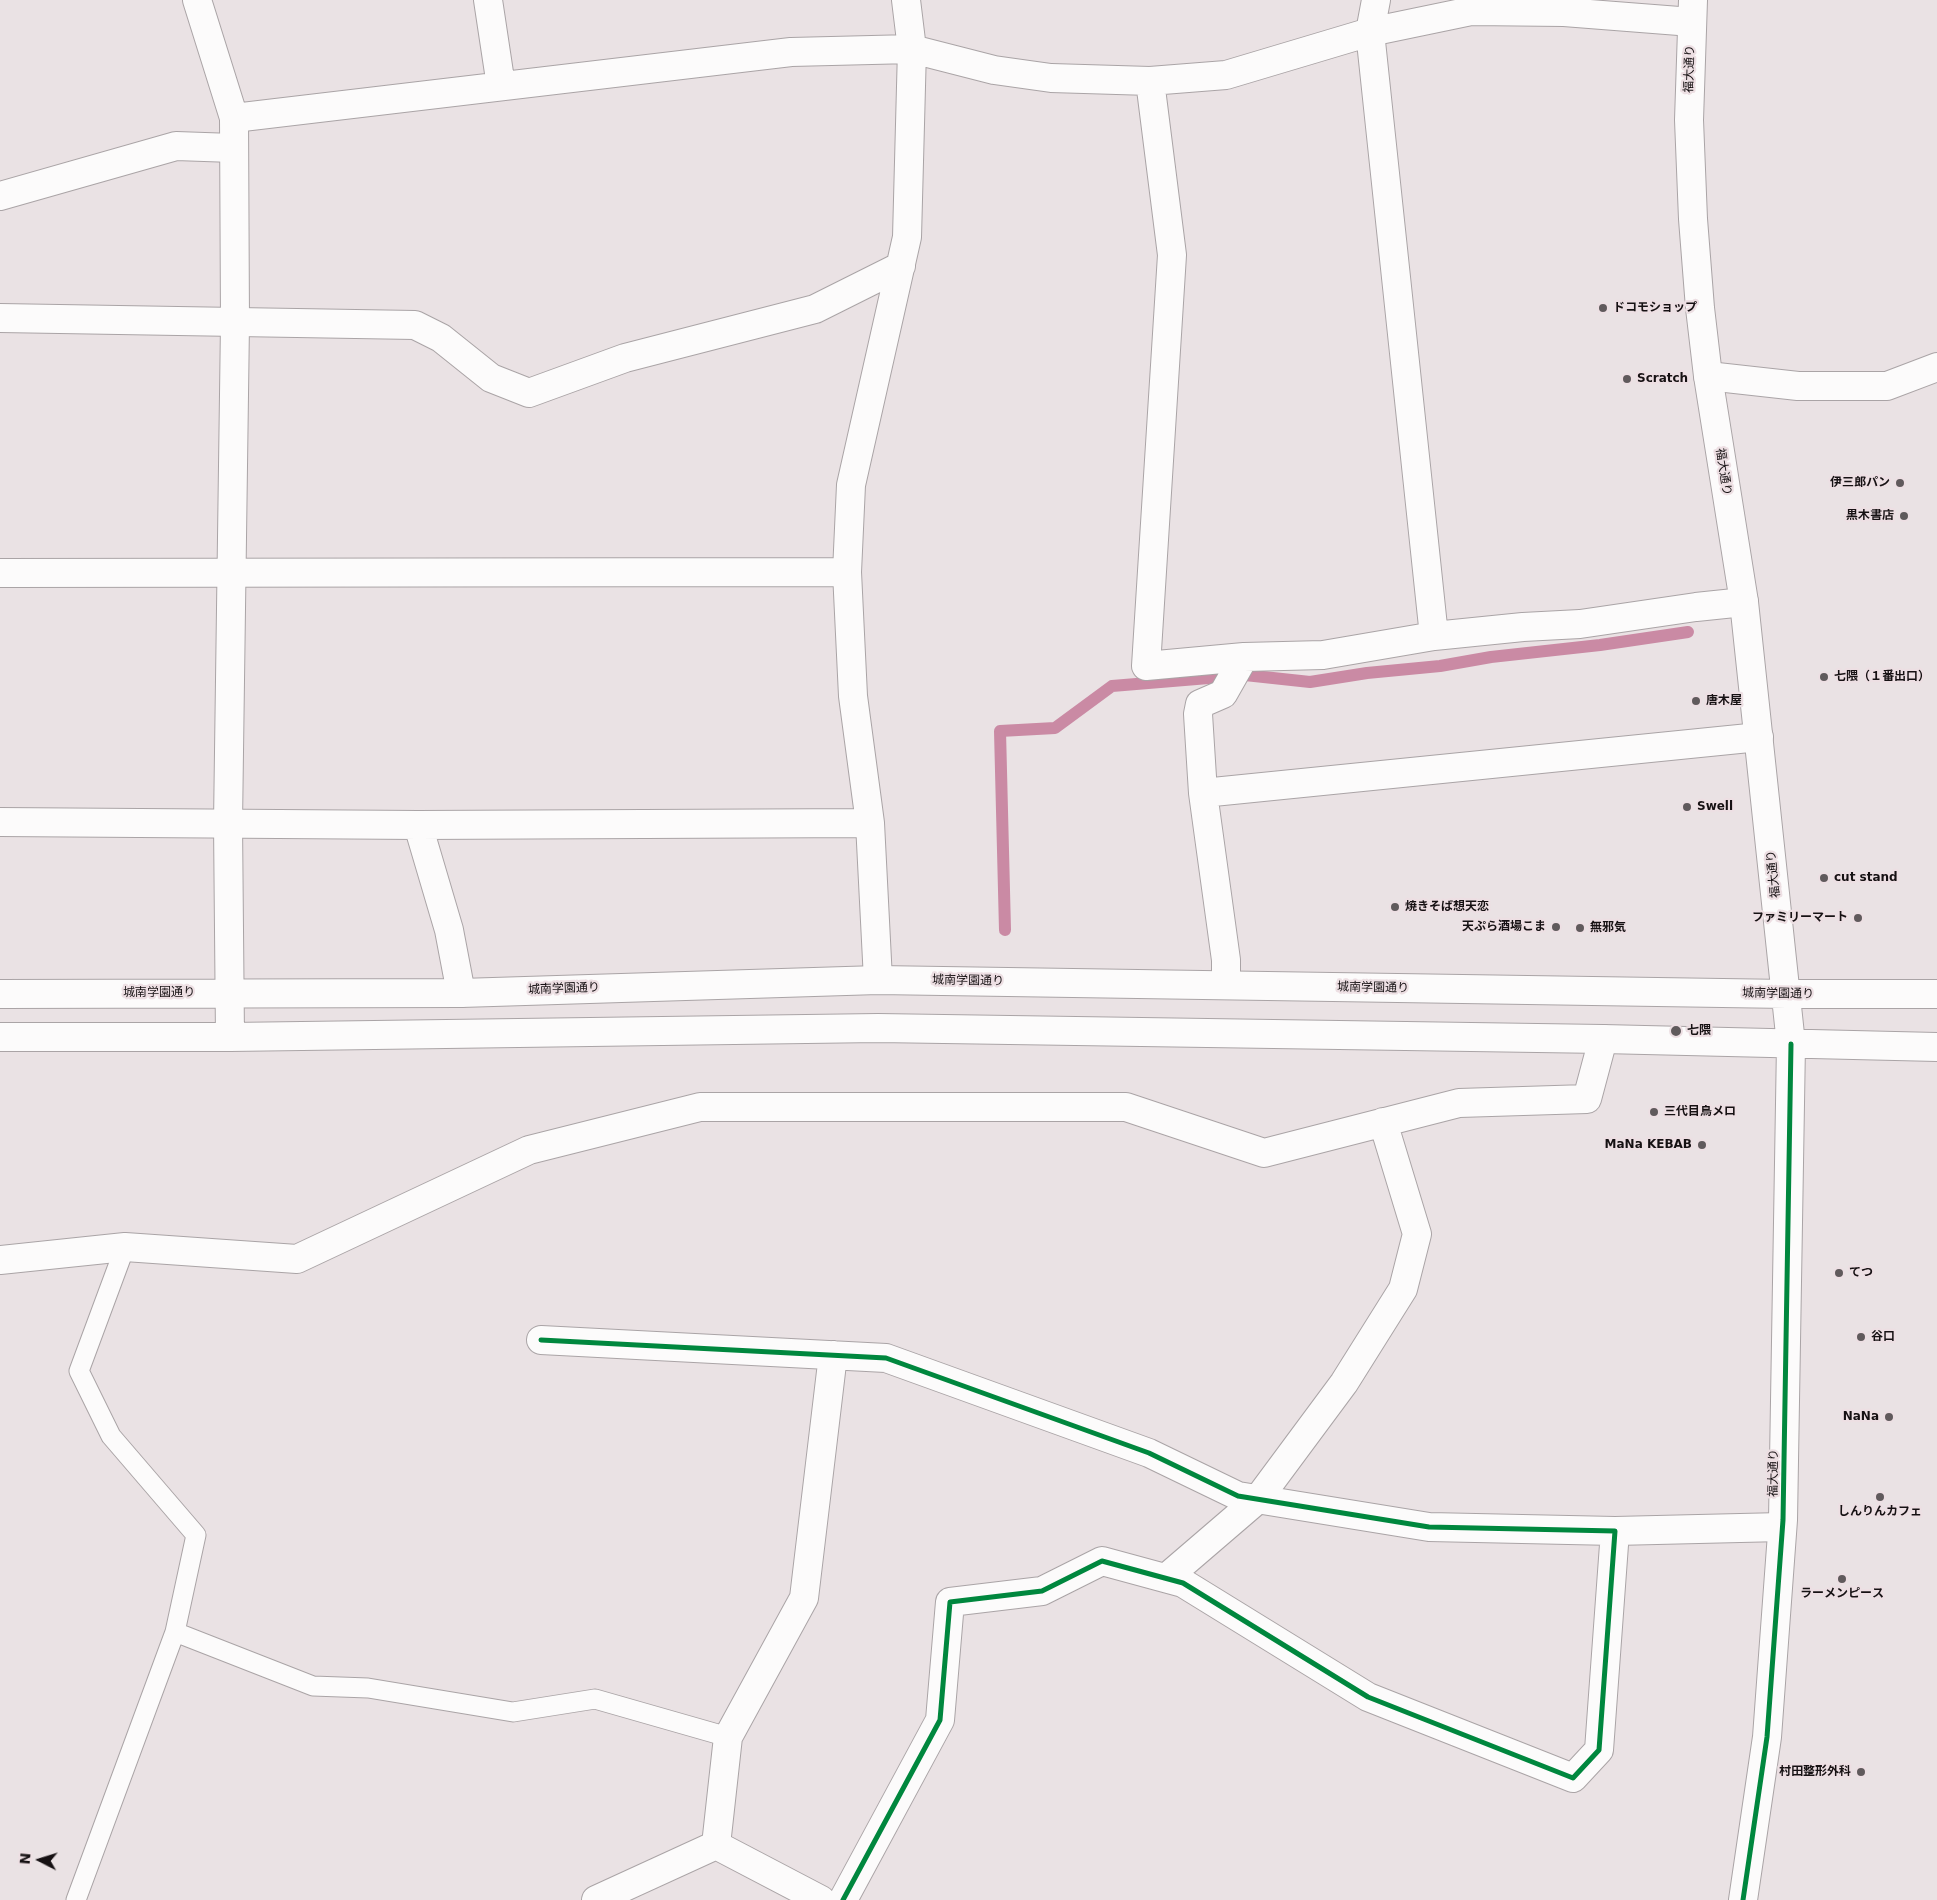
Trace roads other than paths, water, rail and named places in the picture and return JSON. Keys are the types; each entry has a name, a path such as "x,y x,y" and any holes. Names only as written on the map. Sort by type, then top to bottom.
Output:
{"street":[{"path":"197,0 234,118 235,323 228,823 230,1037"},
{"path":"488,0 501,86"},
{"path":"878,980 870,823 853,696 846,572 851,486 907,237 912,50 906,0"},
{"path":"1376,0 1370,32 1434,636"},
{"path":"234,118 791,52 912,50 994,70 1051,78 1150,81 1226,75 1370,32 1471,11 1693,11"},
{"name":"福大通り","path":"1693,11 1689,120 1693,219 1700,308 1708,376 1744,602 1791,1044 1782,1527 1767,1737 1743,1900"},
{"path":"1150,81 1172,255 1146,666 1244,657 1323,655 1434,636 1523,627 1580,624 1744,602"},
{"path":"0,196 176,146 233,148"},
{"path":"0,318 415,325 440,338 491,378 529,393 625,358 815,309 901,266"},
{"path":"1708,376 1798,386 1888,386 1937,367"},
{"path":"0,573 846,572"},
{"path":"1226,985 1226,960 1203,792 1198,714 1200,704 1223,694 1244,657"},
{"path":"1203,792 1759,737"},
{"path":"0,822 418,825 870,823"},
{"path":"418,825 449,930 461,992"},
{"name":"城南学園通り","path":"0,994 461,992 878,980 1787,994 1937,994"},
{"path":"0,1038 230,1037 878,1028 1603,1039 1937,1047"},
{"path":"0,1260 125,1247 297,1259 529,1150 700,1107 1126,1107 1264,1153 1459,1103 1587,1099 1603,1039"},
{"path":"1166,1578 1258,1498 1344,1382 1403,1289 1417,1234 1383,1122"},
{"path":"541,1340 886,1358 1149,1453 1238,1496 1429,1527 1615,1531 1782,1527"},
{"path":"716,1845 728,1737 804,1598 833,1355"},
{"path":"843,1900 940,1720 950,1602 1042,1591 1102,1561 1166,1578 1183,1583 1368,1697 1572,1778 1599,1750 1615,1531"},
{"path":"596,1900 716,1845"},
{"path":"716,1845 821,1900"}],"lane":[{"path":"76,1900 175,1632 196,1535 111,1436 79,1371 125,1247"},
{"path":"175,1632 313,1686 368,1688 513,1712 595,1699 728,1737"}],"waterway":[{"path":"1005,930 1000,731 1055,728 1112,686 1245,675 1310,682 1688,632"}],"place":[{"name":"ドコモショップ","path":"1603,308"},
{"name":"Scratch","path":"1627,379"},
{"name":"伊三郎パン","path":"1900,483"},
{"name":"黒木書店","path":"1904,516"},
{"name":"七隈（１番出口）","path":"1824,677"},
{"name":"唐木屋","path":"1696,701"},
{"name":"Swell","path":"1687,807"},
{"name":"cut stand","path":"1824,878"},
{"name":"焼きそば想天恋","path":"1395,907"},
{"name":"ファミリーマート","path":"1858,918"},
{"name":"天ぷら酒場こま","path":"1556,927"},
{"name":"無邪気","path":"1580,928"},
{"name":"七隈","path":"1676,1031"},
{"name":"三代目鳥メロ","path":"1654,1112"},
{"name":"MaNa KEBAB","path":"1702,1145"},
{"name":"てつ","path":"1839,1273"},
{"name":"谷口","path":"1861,1337"},
{"name":"NaNa","path":"1889,1417"},
{"name":"しんりんカフェ","path":"1880,1497"},
{"name":"ラーメンピース","path":"1842,1579"},
{"name":"村田整形外科","path":"1861,1772"}]}
